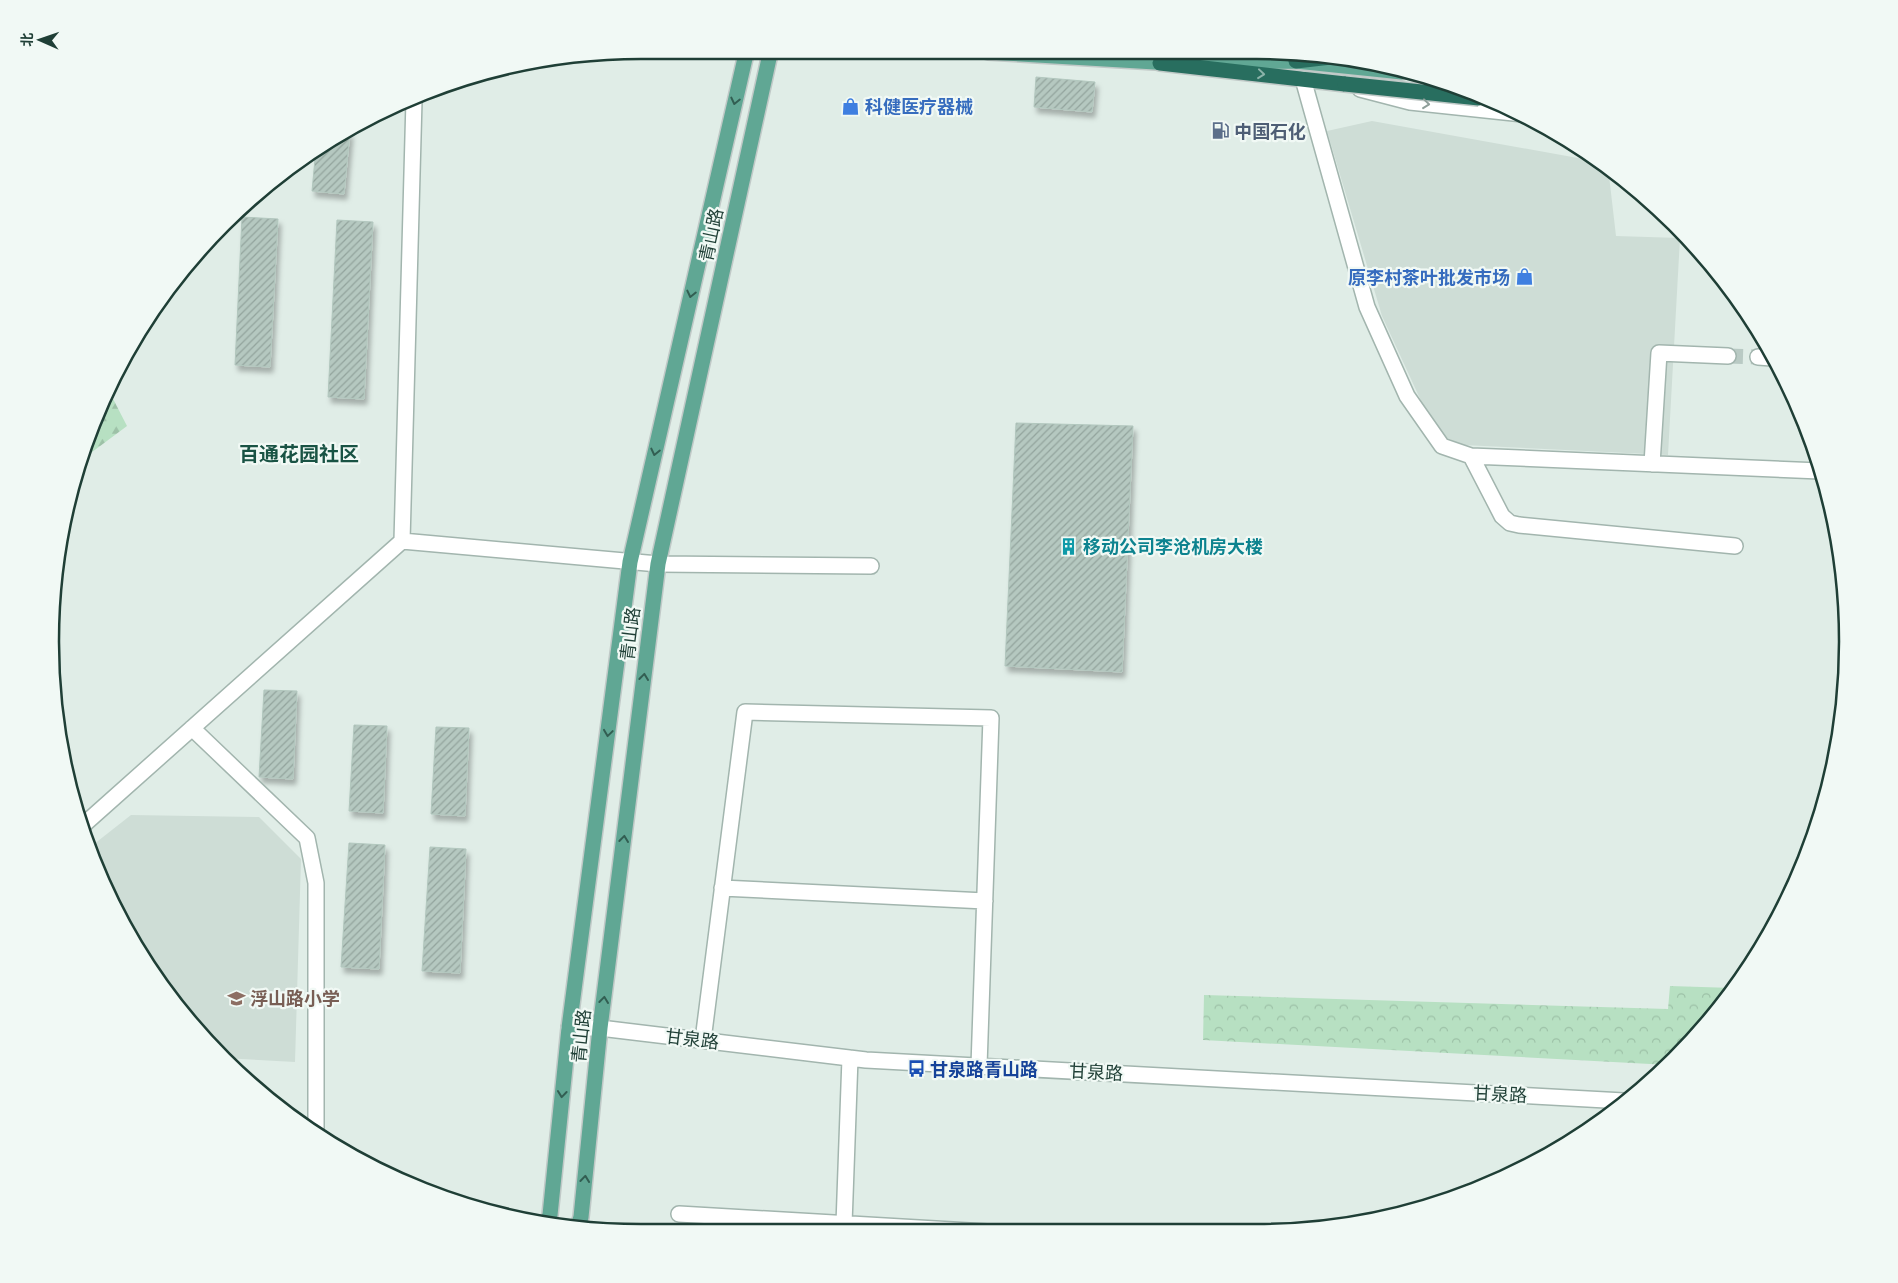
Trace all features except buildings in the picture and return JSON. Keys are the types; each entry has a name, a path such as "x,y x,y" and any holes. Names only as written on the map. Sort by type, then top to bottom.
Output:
{"highway":[{"path":"1160,63 1461,96"}],"main road":[{"name":"青山路","path":"549,1216 568,1028 630,562 745,59"},
{"name":"青山路","path":"580,1221 600,1028 658,564 769,59"},
{"path":"1097,59 1160,63 1295,60"},
{"path":"1306,61 1339,65"}],"street":[{"path":"1303,79 1367,307 1407,396 1442,446 1471,456 1813,471"},
{"path":"1345,84 1374,94 1410,102 1498,111"},
{"path":"88,821 402,541 414,105"},
{"path":"1652,464 1659,353 1728,356"},
{"path":"1471,456 1502,516 1510,523 1736,546"},
{"path":"402,541 658,564 872,566"},
{"path":"703,1040 745,712 991,718 979,1066"},
{"path":"192,728 307,838 316,882 316,1125"},
{"path":"722,888 985,901"},
{"name":"甘泉路","path":"568,1028 600,1028 850,1058 1615,1101"},
{"path":"679,1214 844,1224 850,1058"}],"shaded area":[{"name":"原李村茶叶批发市场","path":"1372,121 1583,159 1609,178 1616,236 1677,238 1680,241 1668,455 1463,445 1445,437 1428,416 1382,316 1327,131"},
{"name":"浮山路小学","path":"131,815 259,817 301,859 295,1062 234,1059 203,1026 157,965 137,933 103,865 95,843"}],"green space":[{"path":"113,398 127,426 90,453"},
{"path":"1670,986 1725,988 1695,1026 1658,1064 1203,1040 1204,995 1668,1009"}],"tunnel":[{"path":"1728,356 1758,357"}],"place":[{"name":"科健医疗器械","path":"851,106"},
{"name":"中国石化","path":"1220,131"},
{"name":"原李村茶叶批发市场","path":"1524,277"},
{"name":"移动公司李沧机房大楼","path":"1069,546"},
{"name":"浮山路小学","path":"236,998"},
{"name":"甘泉路青山路","path":"916,1069"}],"district":[{"name":"百通花园社区","path":"299,454"}]}
